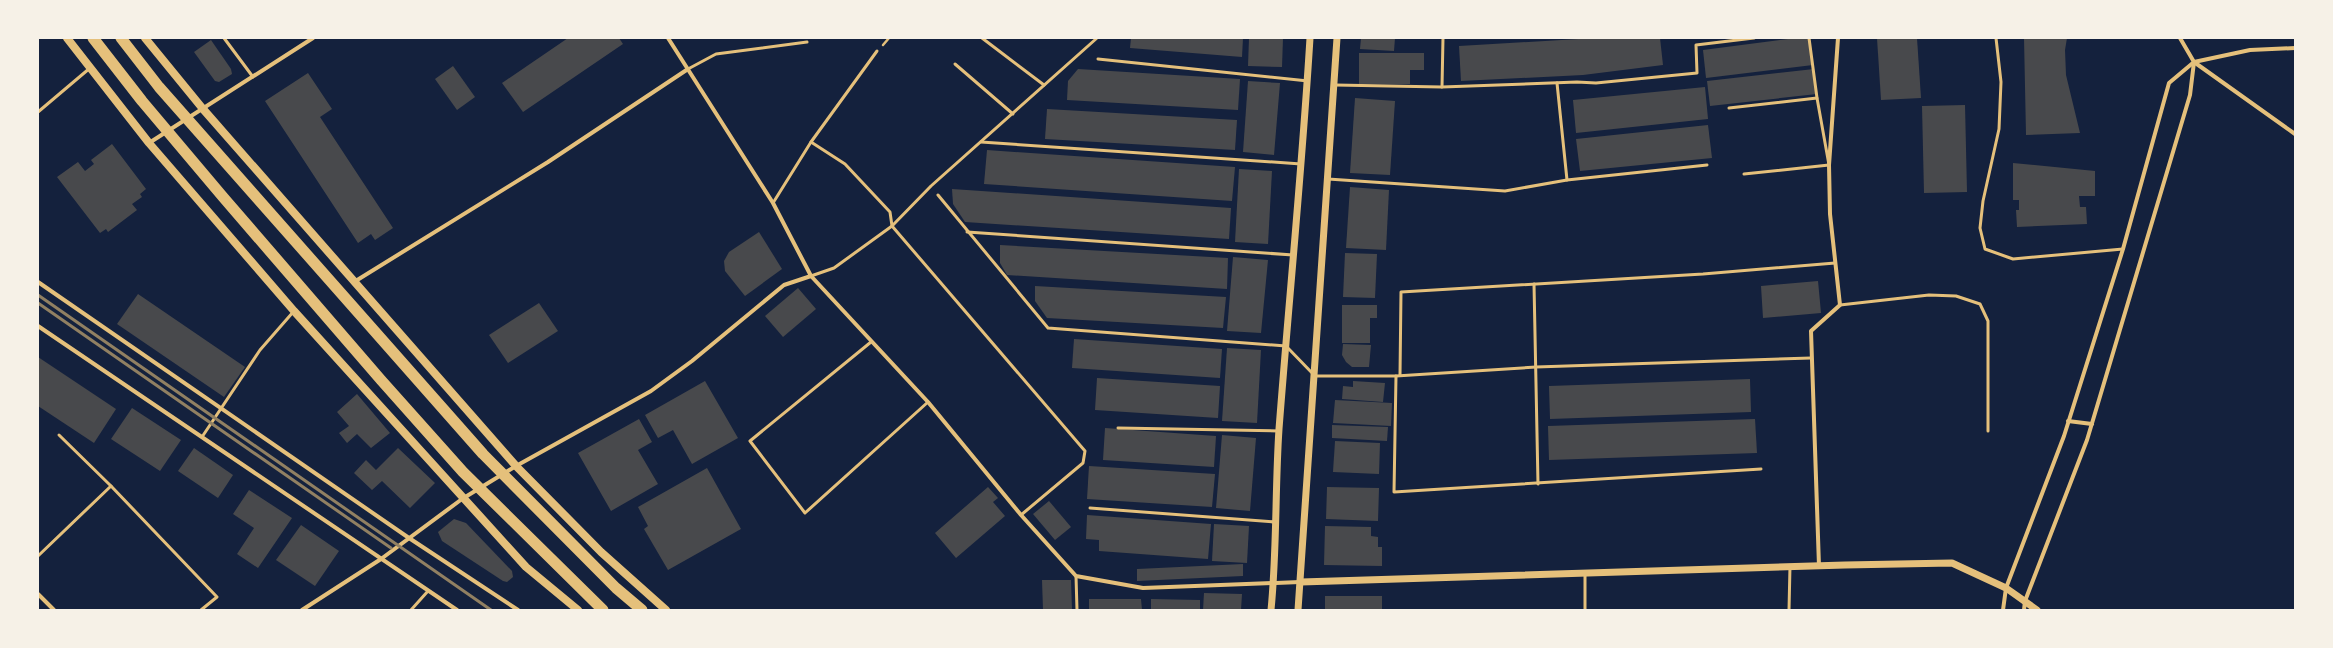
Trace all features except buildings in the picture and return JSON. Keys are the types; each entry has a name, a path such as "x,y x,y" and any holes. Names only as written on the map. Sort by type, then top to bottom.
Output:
{"highway":[{"path":"93,38 142,101 222,197 386,386 463,472 603,610"},
{"path":"121,38 170,99 483,454 616,588 642,610"}],"main road":[{"path":"67,38 149,143 294,311 462,499 526,567 578,610"},
{"path":"145,38 203,109 353,282 516,466 601,552 666,610"}],"street":[{"path":"149,143 313,38"},
{"path":"668,38 773,203 811,276 928,402 1021,515 1076,576 1143,588 1790,566 1952,563 2006,588 2036,610"},
{"path":"1271,610 1277,522 1279,431 1293,255 1303,164 1310,38"},
{"path":"1298,610 1301,582 1306,472 1315,376 1337,38"},
{"path":"1819,566 1811,331 1840,305 1830,214 1829,165 1838,38"},
{"path":"2180,38 2194,62 2295,134"},
{"path":"2003,610 2006,588 2068,422 2123,249 2169,83 2194,62 2250,50 2295,48"},
{"path":"2024,610 2025,601 2092,424 2190,95 2194,62"},
{"path":"353,282 548,162 688,69"},
{"path":"302,610 381,559 462,499 516,466 651,391 692,361 784,285 811,276"},
{"path":"38,282 409,538 518,610"},
{"path":"38,326 457,610"},
{"path":"2068,422 2092,424"},
{"path":"38,594 54,610"}],"lane":[{"path":"224,38 254,77"},
{"path":"982,38 1044,85"},
{"path":"811,276 834,268 892,226 931,186 1097,38"},
{"path":"1442,87 1443,38"},
{"path":"1335,85 1442,87 1596,83 1696,73 1696,45 1754,38"},
{"path":"1744,174 1829,165 1817,98 1809,38"},
{"path":"1996,38 2001,82 1999,129 1983,201 1980,228 1985,249 2013,259 2123,249"},
{"path":"688,69 716,54 807,42"},
{"path":"773,203 811,142 877,51"},
{"path":"1098,59 1308,81"},
{"path":"955,64 1013,114"},
{"path":"38,112 90,68"},
{"path":"1557,83 1567,180"},
{"path":"1729,108 1817,98"},
{"path":"811,142 845,164 890,212 892,226 1085,451 1083,463 1021,515"},
{"path":"981,142 1303,164"},
{"path":"1328,179 1505,191 1567,180 1707,165"},
{"path":"938,195 967,232 1048,328 1286,346 1315,376 1398,375 1536,367 1811,358"},
{"path":"967,232 1293,255"},
{"path":"1761,469 1394,492 1401,292 1703,274 1835,263"},
{"path":"1534,284 1538,484"},
{"path":"1840,305 1929,295 1956,296 1980,304 1988,321 1988,431"},
{"path":"202,437 260,350 294,311"},
{"path":"871,342 750,441 805,513 928,402"},
{"path":"1118,428 1279,431"},
{"path":"59,435 111,486 216,597 201,610"},
{"path":"38,556 111,486"},
{"path":"1090,508 1277,522"},
{"path":"1789,610 1790,566"},
{"path":"1585,610 1586,573"},
{"path":"1076,576 1077,610"},
{"path":"411,610 428,591"}],"railway":[{"path":"38,295 491,610"},
{"path":"38,303 391,548"}]}
